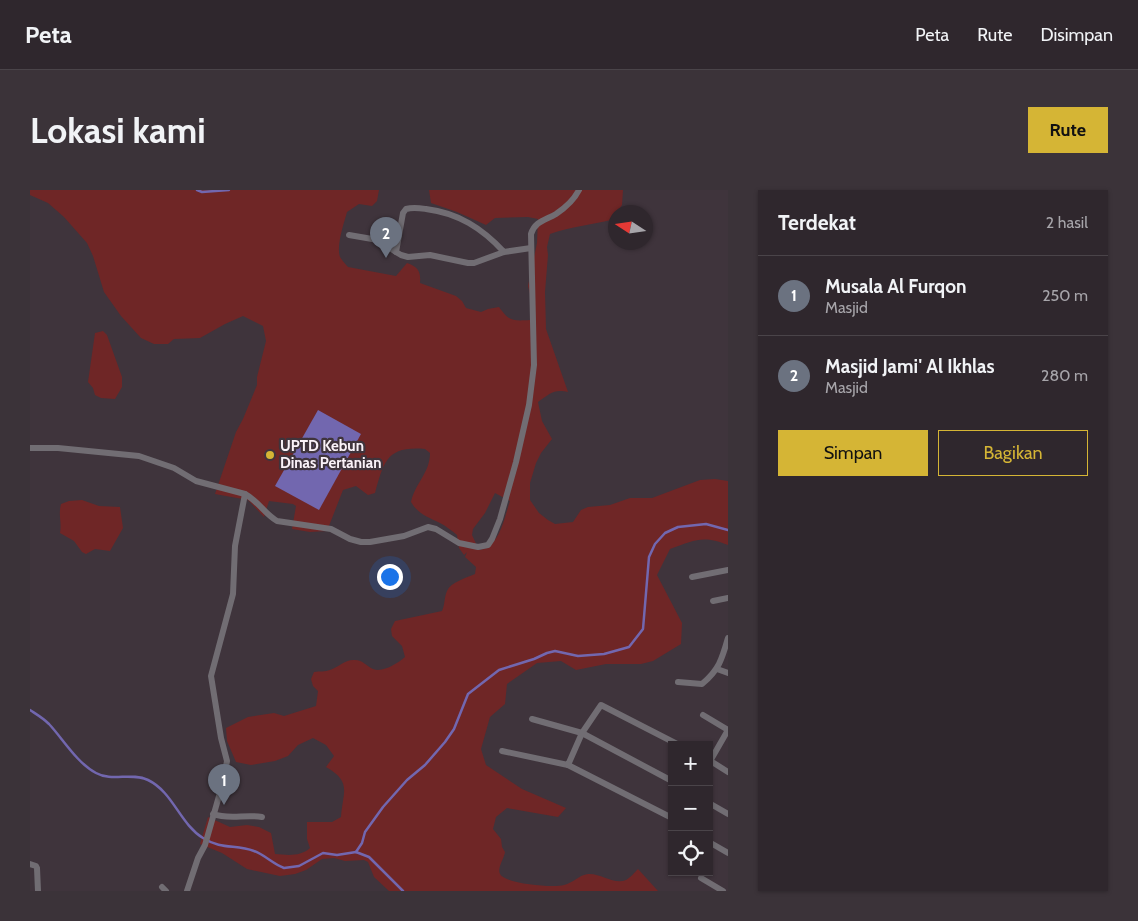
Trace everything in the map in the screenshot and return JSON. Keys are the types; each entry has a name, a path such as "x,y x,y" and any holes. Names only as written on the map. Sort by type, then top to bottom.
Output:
{"street":[{"path":"30,448 58,448 139,456 174,468 196,481 245,494 277,521 331,530 350,539 370,542 404,536 428,527 436,529 459,543 470,546 488,545 492,540 516,462 529,405 534,365 531,234 534,227 539,223 567,206 579,190"},
{"path":"396,252 402,213 406,209 411,208 459,216 475,225 504,252"},
{"path":"349,235 378,240 401,255 408,257 430,255 468,263 474,263 504,252 531,248"},
{"path":"187,891 198,858 205,845 223,782 226,761 212,676 233,594 235,546 245,494"},
{"path":"692,577 728,570"},
{"path":"713,601 728,598"},
{"path":"678,682 702,684 717,670 727,642"},
{"path":"717,670 728,673"},
{"path":"568,765 582,733 602,705 671,741"},
{"path":"704,715 728,730 713,755"},
{"path":"532,719 582,733 668,779"},
{"path":"502,751 568,765 668,816"},
{"path":"713,763 728,772"},
{"path":"713,805 728,814"},
{"path":"213,814 229,818 253,815 262,817"},
{"path":"713,844 728,853"},
{"path":"30,864 37,868 38,891"},
{"path":"701,878 724,891"}],"shaded area":[{"path":"30,190 379,190 377,201 372,206 359,204 347,212 341,234 339,252 340,257 348,267 396,276 407,263 418,270 420,283 456,296 466,308 481,312 499,307 508,318 530,320 530,294 528,286 537,243 538,219 528,217 495,218 486,225 431,203 429,190 623,190 622,205 608,205 608,221 550,234 547,247 545,292 546,329 568,392 555,392 538,402 542,421 552,439 536,463 530,483 530,500 539,513 555,524 573,522 581,510 588,507 610,505 630,498 652,498 700,480 715,479 728,481 728,545 705,539 670,549 657,575 682,623 681,644 653,661 641,664 606,664 576,670 561,661 537,663 507,684 505,704 490,717 481,749 486,765 522,789 566,808 558,817 507,808 496,817 493,829 501,839 505,852 499,869 500,874 520,883 558,886 588,874 617,881 626,880 638,869 658,891 389,891 374,877 368,862 364,860 322,859 306,870 280,876 247,869 222,853 200,844 208,817 230,827 247,825 259,827 271,833 275,854 298,854 310,848 307,839 307,822 332,822 341,817 344,794 343,783 340,777 326,767 334,756 326,745 313,738 298,745 288,756 275,761 251,765 236,762 227,741 226,728 248,717 274,713 284,716 316,706 318,691 313,686 311,679 314,672 328,671 351,660 358,660 377,670 386,669 398,662 405,657 402,646 392,636 391,629 395,621 442,611 449,588 475,574 476,567 465,557 467,552 464,555 459,548 457,535 420,512 411,502 428,466 430,453 425,449 402,450 389,458 381,472 375,493 368,495 356,486 343,490 327,531 310,532 292,529 296,506 293,504 269,501 264,517 248,500 215,494 236,432 257,385 257,377 266,341 263,326 243,316 200,338 174,339 168,344 154,344 141,338 121,316 104,292 87,243 64,217 48,203 30,195","holes":["495,493 510,501 503,523 492,543 486,548 479,550 472,535 473,529 485,513"]},
{"path":"103,331 107,335 122,377 122,387 115,399 101,398 95,395 93,388 88,382 95,333"},
{"path":"318,410 361,434 319,510 275,486"},
{"path":"82,500 99,506 120,507 123,528 110,551 95,549 86,554 82,552 74,541 60,533 61,504"}],"waterway":[{"path":"197,190 202,192 229,190"},
{"path":"356,852 362,843 365,832 383,807 445,742 454,729 468,694 499,670 547,653 555,651 578,656 604,654 629,647 643,629 649,557 655,544 665,533 678,527 706,524 728,530"},
{"path":"30,710 49,724 76,757 89,769 102,776 142,778 157,785 188,825 210,842 254,851 284,868 299,866 323,853 337,855 356,852"},
{"path":"356,852 369,857 403,891"}],"place":[{"name":"Masjid Jami' Al Ikhlas","path":"386,258"},
{"name":"UPTD Kebun Dinas Pertanian","path":"270,455"},
{"name":"Musala Al Furqon","path":"224,805"}]}
